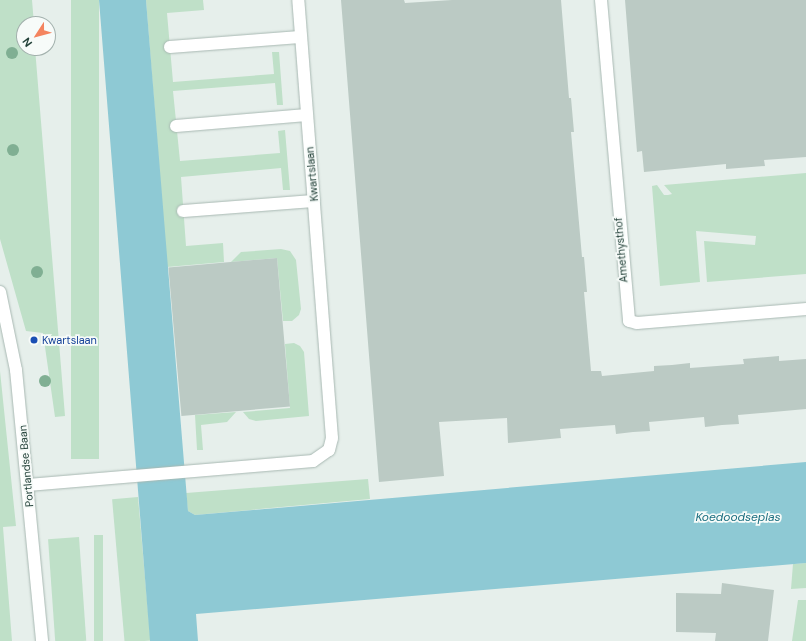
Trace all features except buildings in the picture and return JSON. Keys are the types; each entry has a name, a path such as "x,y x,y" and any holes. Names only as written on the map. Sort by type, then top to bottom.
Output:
{"street":[{"name":"Kwartslaan","path":"28,485 313,461 322,457 330,448 332,438 298,0"},
{"name":"Amethysthof","path":"601,0 629,321 637,324 806,309"},
{"path":"170,47 300,37"},
{"path":"176,126 307,115"},
{"path":"184,211 314,201"},
{"name":"Portlandse Baan","path":"0,292 16,370 42,641"}],"green space":[{"path":"0,0 32,0 33,16 16,16 16,56 36,56 65,416 55,417 43,333 26,331 0,239"},
{"path":"71,0 99,0 99,459 71,459"},
{"path":"146,0 203,0 204,10 167,13 173,82 274,74 272,52 279,52 283,105 277,105 275,83 173,91 180,161 280,153 278,131 285,130 290,190 283,190 281,168 181,177 186,246 223,243 224,262 167,267"},
{"path":"806,173 806,274 707,282 704,241 755,245 756,236 696,231 700,282 660,286 652,186 657,185 664,195 668,195 672,194 664,185"},
{"path":"281,249 290,251 296,260 301,309 299,315 292,321 283,321 277,258 231,262 241,252"},
{"path":"294,343 300,346 304,352 309,416 256,421 249,419 243,412 290,408 285,344"},
{"path":"0,371 16,526 3,527 12,641 0,641"},
{"path":"236,412 227,422 201,425 203,450 197,450 195,415"},
{"path":"368,479 370,499 195,515 188,511 186,493"},
{"path":"138,497 151,640 124,641 112,499"},
{"path":"94,535 103,535 103,641 94,641"},
{"path":"79,537 86,641 55,641 48,539"},
{"path":"806,563 806,588 791,589 793,564"},
{"path":"798,600 806,600 806,641 792,641"}],"water":[{"name":"Koedoodseplas","path":"99,0 146,0 188,511 195,515 806,462 806,563 196,614 198,641 150,641"}],"place":[{"name":"Kwartslaan","path":"34,340"}]}
